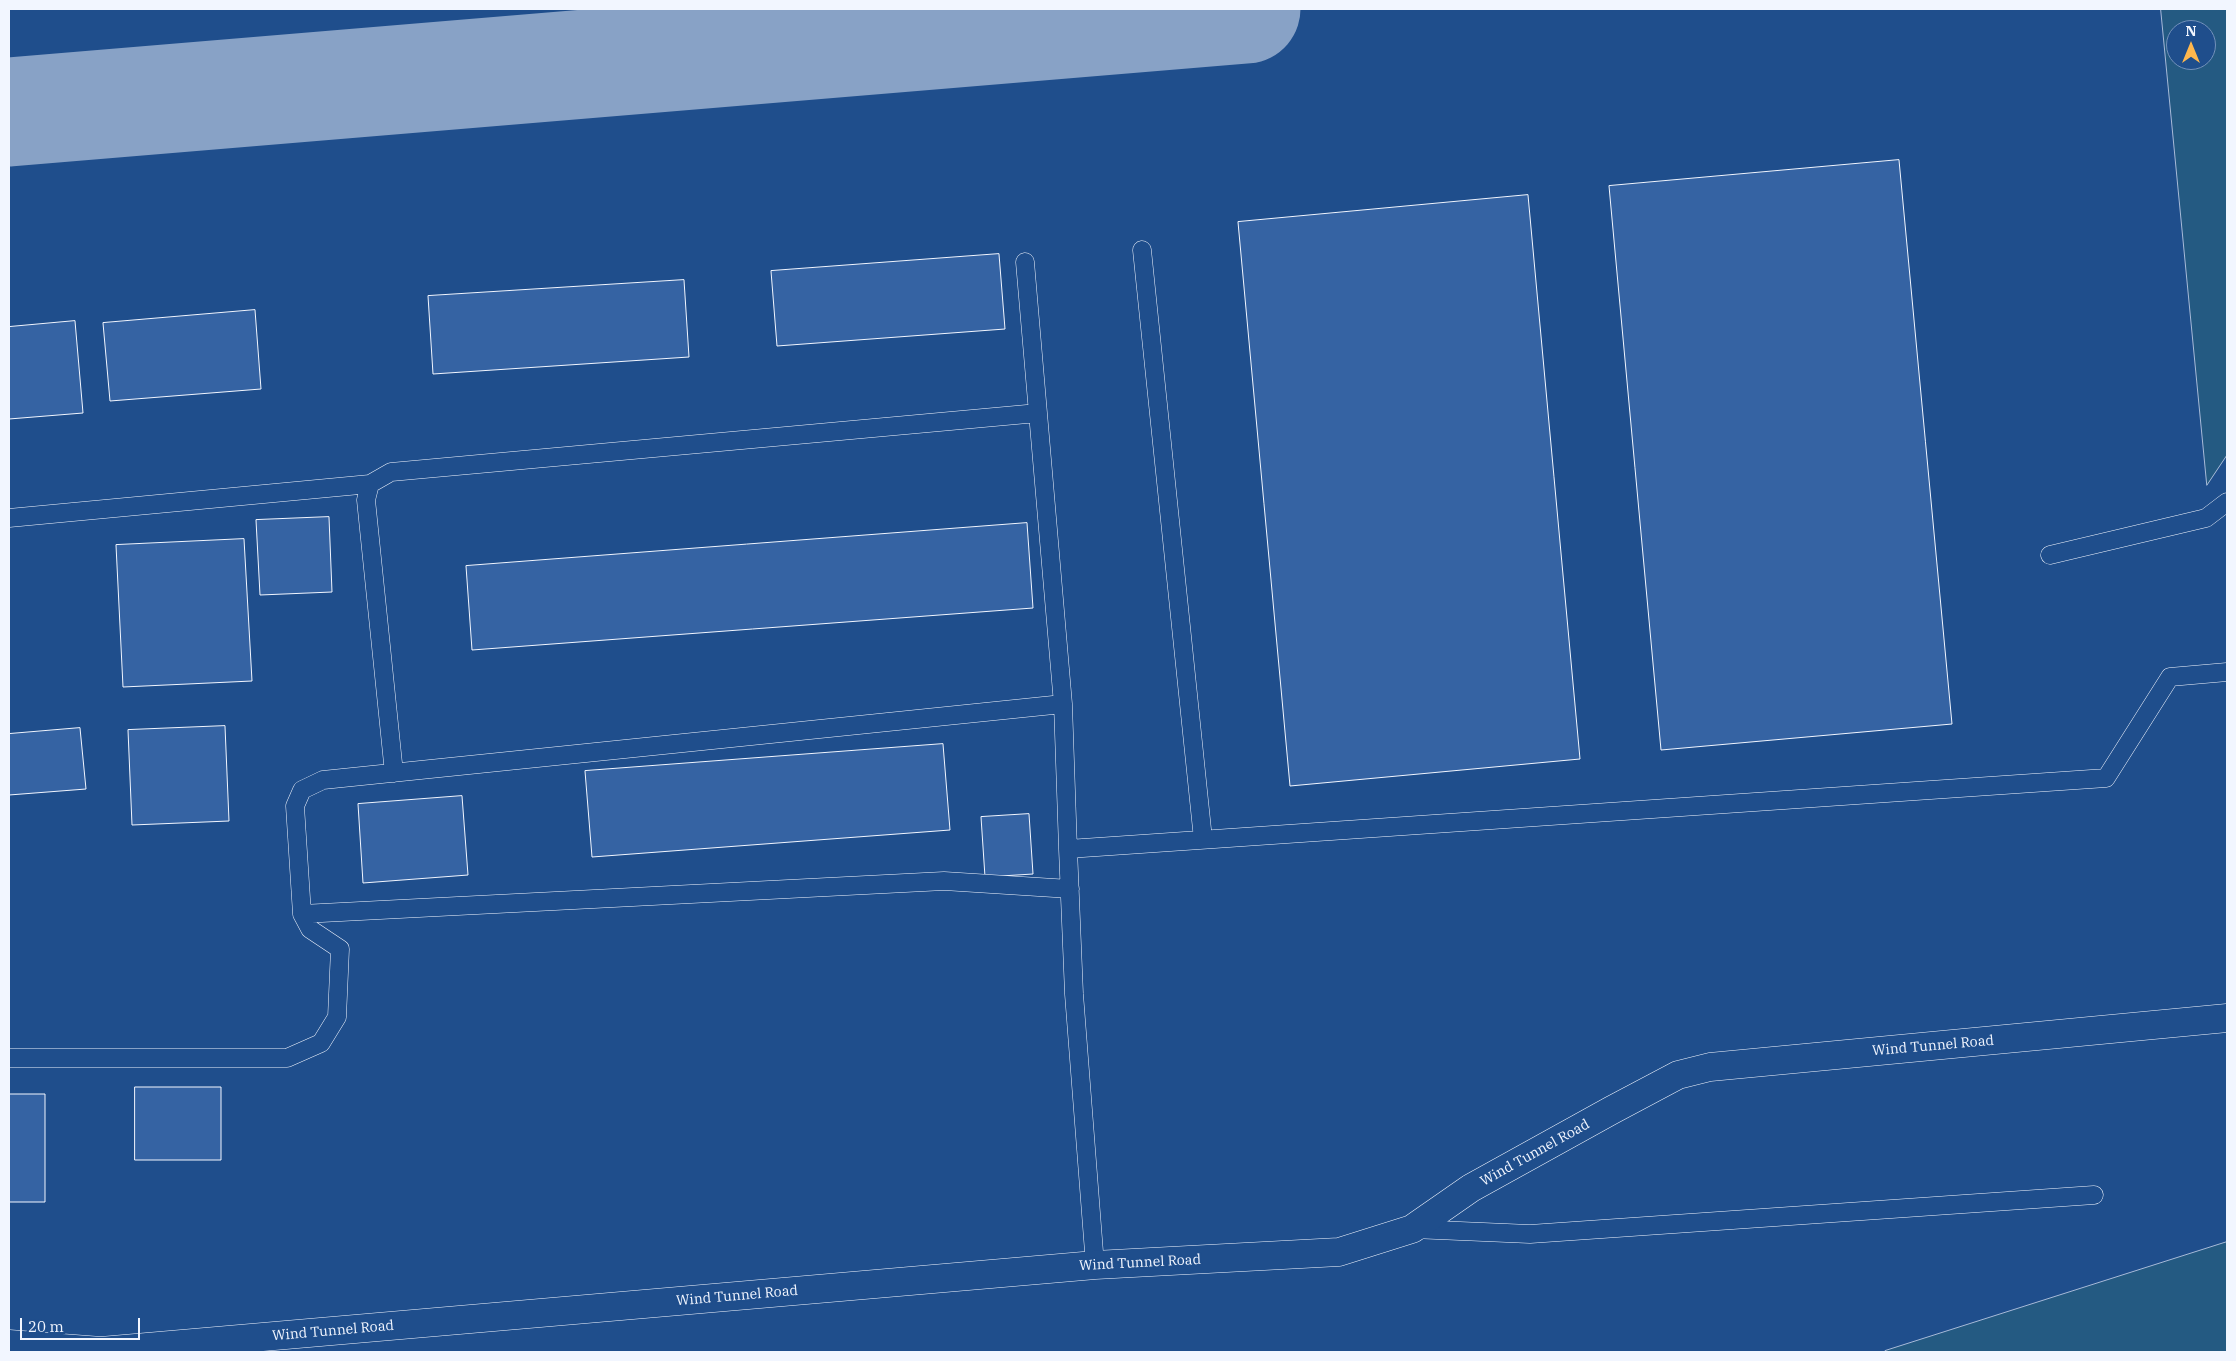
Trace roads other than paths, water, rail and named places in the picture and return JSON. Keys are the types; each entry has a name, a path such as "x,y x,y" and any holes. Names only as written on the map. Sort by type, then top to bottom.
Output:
{"street":[{"name":"Wind Tunnel Road","path":"9,1344 101,1351 1095,1265 1339,1252 1412,1229 1471,1188 1604,1115 1678,1075 1710,1066 2227,1018"}],"lane":[{"path":"1142,250 1203,840"},
{"path":"1025,262 1063,704 1074,994 1095,1265"},
{"path":"9,518 370,484 391,472 1038,413"},
{"path":"370,484 366,500 394,773"},
{"path":"2050,554 2206,518 2227,502"},
{"path":"1068,849 2106,778 2170,677 2227,672"},
{"path":"9,1058 288,1058 321,1043 337,1017 340,949 310,929 302,914 295,806 302,790 323,780 1063,704"},
{"path":"302,914 944,882 1070,889"},
{"path":"1412,1229 1530,1234 2094,1195"}]}
